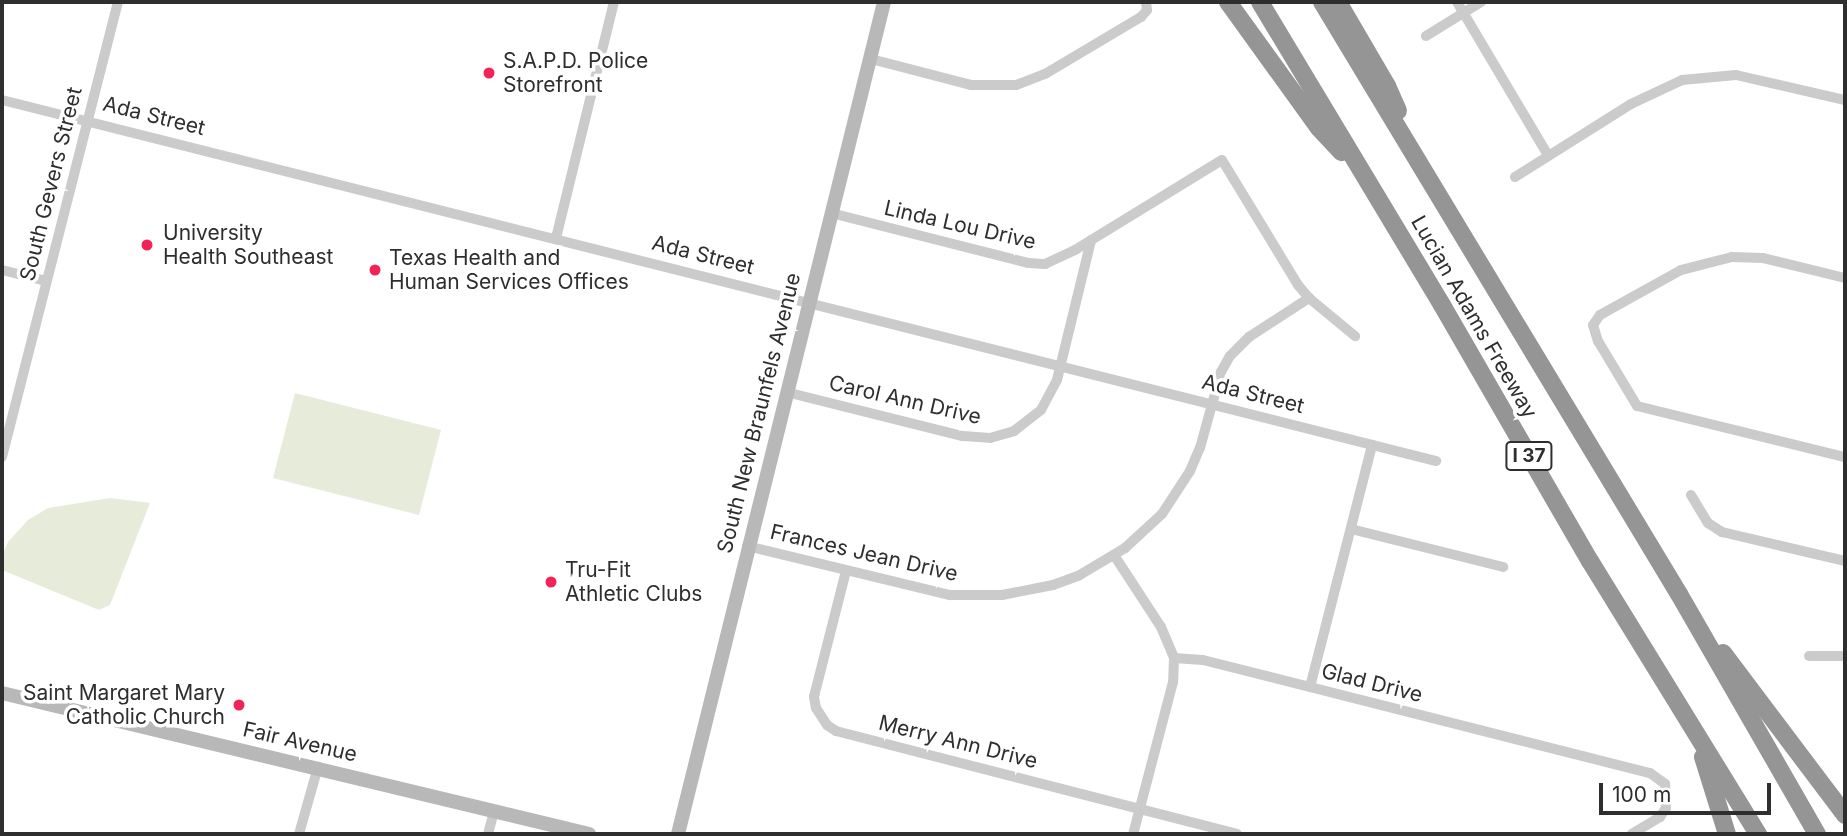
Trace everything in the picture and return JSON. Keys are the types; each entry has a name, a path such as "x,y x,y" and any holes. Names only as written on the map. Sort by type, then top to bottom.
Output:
{"highway":[{"path":"1228,2 1319,128 1364,176"},
{"name":"Lucian Adams Freeway","path":"1260,2 1571,530 1758,834"},
{"name":"Lucian Adams Freeway","path":"1322,2 1679,594 1816,834"},
{"path":"1338,2 1387,86 1425,172"},
{"path":"1679,594 1845,815"},
{"path":"1696,734 1727,834"}],"main road":[{"name":"South New Braunfels Avenue","path":"678,834 747,545 884,2"},
{"name":"Fair Avenue","path":"2,693 589,834"}],"street":[{"name":"South Gevers Street","path":"2,457 118,2"},
{"path":"556,238 614,2"},
{"path":"871,59 971,85 1016,85 1045,74 1141,17 1147,10 1146,2"},
{"path":"1457,2 1548,155"},
{"path":"1426,36 1481,2"},
{"path":"1515,177 1631,104 1675,83 1700,76 1753,77 1845,100"},
{"name":"Ada Street","path":"2,100 88,119 1436,461"},
{"name":"Linda Lou Drive","path":"831,214 1029,263 1045,264 1091,240 1222,160 1308,298"},
{"name":"Carol Ann Drive","path":"786,392 963,436 990,438 1014,431 1041,410 1051,396 1061,366 1091,240"},
{"path":"1845,278 1763,258 1732,257 1681,270 1600,314 1593,325 1593,331 1637,406 1845,457"},
{"path":"2,270 46,281"},
{"path":"1308,298 1355,336"},
{"name":"Frances Jean Drive","path":"747,545 950,595 1002,595 1054,585 1078,576 1114,555 1147,529 1177,493 1200,448 1221,372 1236,349 1308,298"},
{"path":"1310,687 1372,444"},
{"path":"1691,495 1708,523 1722,532 1845,561"},
{"path":"1351,529 1503,567"},
{"path":"1114,555 1161,627 1174,658 1173,682 1133,834"},
{"name":"Merry Ann Drive","path":"846,571 814,697 816,708 827,725 836,731 1237,834"},
{"path":"1809,656 1845,656"},
{"name":"Glad Drive","path":"1174,658 1203,660 1650,773 1660,779 1667,791 1664,812 1632,834"},
{"path":"299,834 318,767"},
{"path":"488,834 494,811"}],"green space":[{"path":"295,393 441,430 419,515 273,478"},
{"path":"110,498 150,503 110,605 99,610 2,570 2,556 8,542 28,520 48,508"}],"place":[{"name":"S.A.P.D. Police Storefront","path":"489,73"},
{"name":"University Health Southeast","path":"147,245"},
{"name":"Texas Health and Human Services Offices","path":"375,270"},
{"name":"Tru-Fit Athletic Clubs","path":"551,582"},
{"name":"Saint Margaret Mary Catholic Church","path":"239,705"}]}
